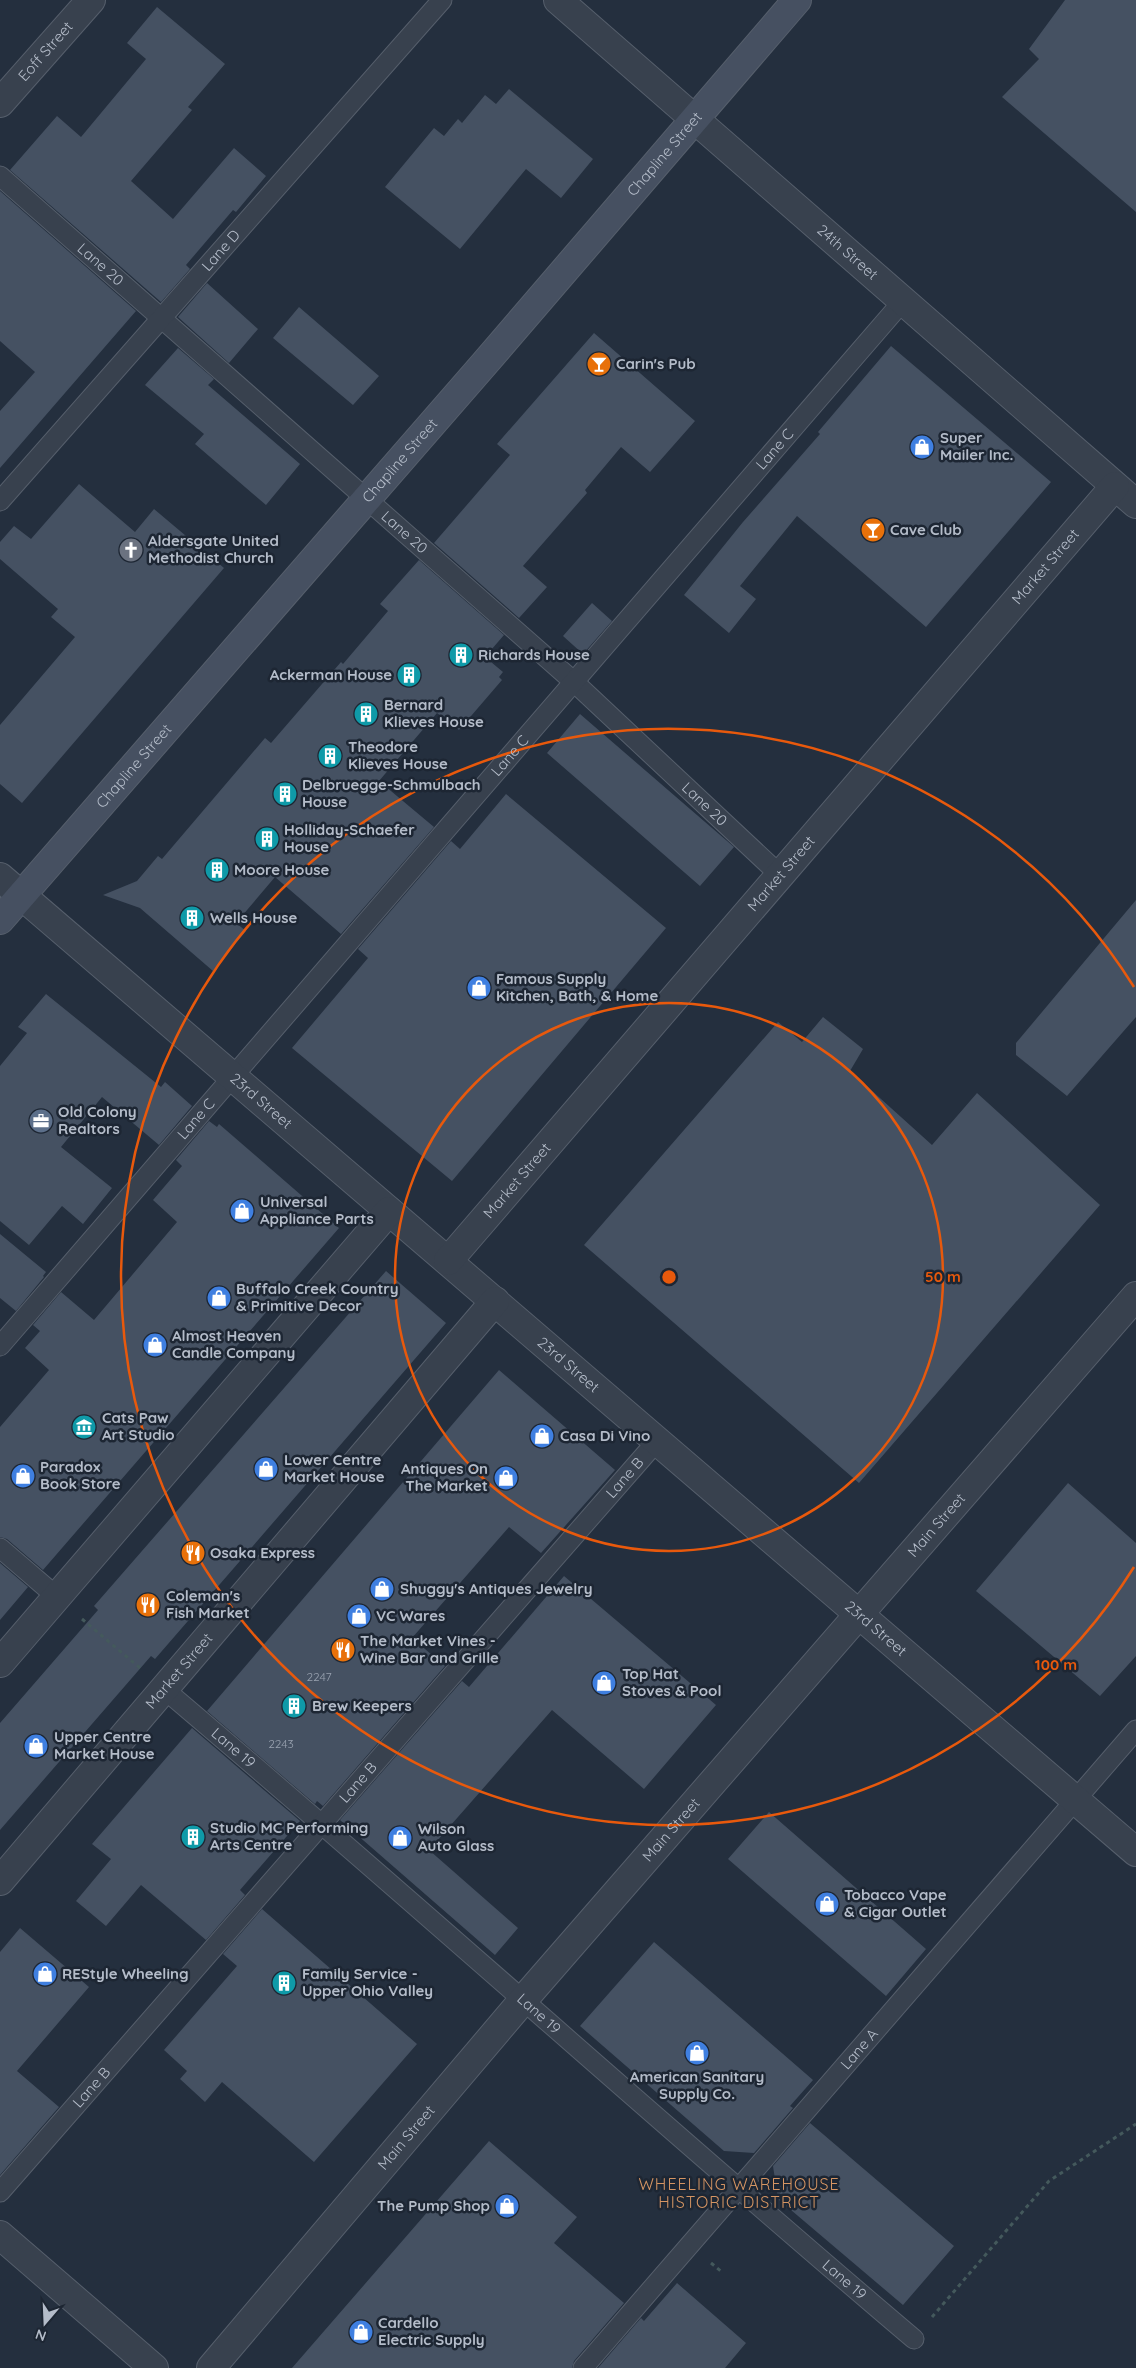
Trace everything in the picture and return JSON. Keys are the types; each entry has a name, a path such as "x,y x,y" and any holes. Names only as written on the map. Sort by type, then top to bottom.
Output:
{"main road":[{"name":"Chapline Street","path":"0,920 696,120 797,0"}],"street":[{"name":"Eoff Street","path":"0,103 91,0"},
{"name":"24th Street","path":"558,0 1136,504"},
{"name":"Market Street","path":"448,1262 1115,486"},
{"name":"23rd Street","path":"0,877 1136,1852"},
{"path":"0,1663 389,1211"},
{"name":"Main Street","path":"211,2368 524,1999 1136,1296"},
{"name":"Market Street","path":"0,1880 495,1302"},
{"path":"0,2235 154,2368"}],"lane":[{"name":"Lane D","path":"0,501 442,0"},
{"name":"Lane 20","path":"0,176 573,681 780,874"},
{"name":"Lane C","path":"0,1346 903,301"},
{"name":"Lane B","path":"0,2192 657,1441"},
{"path":"0,1548 57,1597"},
{"name":"Lane 19","path":"164,1689 524,1999 738,2190 914,2338"},
{"name":"Lane A","path":"583,2368 1136,1730"}],"path":[{"path":"57,1597 164,1689"},
{"path":"914,2338 1049,2181 1136,2124"}],"building":[{"path":"1065,0 1136,0 1136,212 1002,97 1039,59 1029,49"},
{"path":"157,7 225,64 188,107 192,110 131,181 173,219 234,148 266,176 236,212 233,210 186,265 190,269 161,302 10,170 57,116 81,137 146,59 127,43"},
{"path":"509,89 593,159 561,198 526,169 460,249 385,187 434,128 444,136 458,119 462,123 485,95 496,104"},
{"path":"0,191 136,311 0,468 0,411 35,372 0,341"},
{"path":"207,283 258,329 229,363 178,317"},
{"path":"299,307 379,376 353,405 273,338"},
{"path":"594,333 695,421 650,472 621,447 585,490 587,493 523,566 547,587 519,618 434,543 510,455 497,444"},
{"path":"891,346 1051,482 926,627 797,516 740,586 756,599 729,633 684,595 743,522 820,434 818,432"},
{"path":"178,348 214,379 208,385 300,464 266,505 195,444 204,434 145,385"},
{"path":"79,484 135,532 154,509 224,568 22,803 0,784 0,725 75,637 51,617 58,609 0,559 0,542 14,526 31,539"},
{"path":"419,560 504,635 485,657 503,672 499,677 502,680 459,730 437,713 379,781 434,827 341,934 275,877 236,923 246,931 213,971 140,908 103,895 137,881 158,856 162,859 265,738 271,743 341,662 343,664 388,611 380,604"},
{"path":"592,603 612,621 583,654 563,636"},
{"path":"580,714 734,847 700,886 547,753"},
{"name":"Famous Supply Kitchen, Bath, & Home","path":"506,794 666,928 452,1181 292,1048 368,958 358,949 451,841 460,849"},
{"path":"1136,900 1136,1017 1067,1096 1016,1055 1016,1043"},
{"path":"46,994 161,1087 165,1082 192,1106 159,1145 102,1097 61,1147 112,1188 83,1224 62,1206 29,1245 0,1221 0,1066 27,1033 18,1027"},
{"path":"823,1017 863,1049 850,1071 932,1145 977,1093 1100,1205 859,1483 584,1245 778,1022 802,1042"},
{"path":"209,1121 217,1127 219,1124 339,1228 43,1570 7,1539 0,1537 0,1427 49,1370 25,1348 40,1331 33,1325 61,1292 94,1320 177,1222 153,1200 182,1166 176,1160"},
{"path":"0,1234 46,1272 16,1311 0,1298"},
{"name":"Lower Centre Market House","path":"386,1271 446,1323 155,1659 151,1656 0,1830 0,1723 98,1610 94,1606"},
{"path":"499,1370 615,1470 541,1553 509,1527 412,1638 445,1666 323,1806 317,1801 315,1804 207,1711"},
{"path":"1068,1483 1136,1543 1136,1656 1100,1696 976,1591"},
{"path":"0,1563 28,1587 0,1620"},
{"path":"564,1576 716,1705 644,1789 552,1710 429,1850 518,1928 495,1955 340,1820 462,1681 469,1687"},
{"name":"Studio MC Performing Arts Centre","path":"192,1728 300,1821 240,1890 245,1895 206,1940 141,1885 106,1926 76,1901 111,1859 92,1844"},
{"name":"Tobacco Vape & Cigar Outlet","path":"769,1812 926,1949 886,1996 728,1859"},
{"name":"Family Service - Upper Ohio Valley","path":"262,1909 417,2044 314,2162 222,2082 205,2102 180,2079 187,2071 164,2050 237,1966 223,1954"},
{"path":"20,1928 89,1987 17,2071 59,2107 0,2175 0,1952"},
{"name":"American Sanitary Supply Co.","path":"654,1942 813,2080 790,2106 793,2108 754,2153 724,2151 580,2026"},
{"path":"810,2123 954,2246 903,2305 778,2199 773,2166"},
{"path":"489,2141 577,2217 554,2243 624,2303 574,2361 572,2368 292,2368"},
{"path":"677,2283 746,2343 725,2368 598,2368 641,2318 644,2321"}],"place":[{"name":"Carin's Pub","path":"599,364"},
{"name":"Super Mailer Inc.","path":"922,447"},
{"name":"Cave Club","path":"873,530"},
{"name":"Aldersgate United Methodist Church","path":"131,550"},
{"name":"Richards House","path":"461,655"},
{"name":"Ackerman House","path":"409,675"},
{"name":"Bernard Klieves House","path":"366,714"},
{"name":"Theodore Klieves House","path":"330,756"},
{"name":"Delbruegge-Schmulbach House","path":"285,794"},
{"name":"Holliday-Schaefer House","path":"267,839"},
{"name":"Moore House","path":"217,870"},
{"name":"Wells House","path":"192,918"},
{"name":"Famous Supply Kitchen, Bath, & Home","path":"479,988"},
{"name":"Old Colony Realtors","path":"41,1121"},
{"name":"Universal Appliance Parts","path":"242,1211"},
{"name":"Buffalo Creek Country & Primitive Decor","path":"219,1298"},
{"name":"Almost Heaven Candle Company","path":"155,1345"},
{"name":"Cats Paw Art Studio","path":"84,1427"},
{"name":"Casa Di Vino","path":"542,1436"},
{"name":"Lower Centre Market House","path":"266,1469"},
{"name":"Paradox Book Store","path":"23,1476"},
{"name":"Antiques On The Market","path":"506,1478"},
{"name":"Osaka Express","path":"193,1553"},
{"name":"Shuggy's Antiques Jewelry","path":"382,1589"},
{"name":"Coleman's Fish Market","path":"148,1605"},
{"name":"VC Wares","path":"359,1616"},
{"name":"The Market Vines - Wine Bar and Grille","path":"343,1650"},
{"name":"Top Hat Stoves & Pool","path":"604,1683"},
{"name":"Brew Keepers","path":"294,1706"},
{"name":"Upper Centre Market House","path":"36,1746"},
{"name":"Studio MC Performing Arts Centre","path":"193,1837"},
{"name":"Wilson Auto Glass","path":"400,1838"},
{"name":"Tobacco Vape & Cigar Outlet","path":"827,1904"},
{"name":"REStyle Wheeling","path":"45,1974"},
{"name":"Family Service - Upper Ohio Valley","path":"284,1983"},
{"name":"American Sanitary Supply Co.","path":"697,2053"},
{"name":"The Pump Shop","path":"507,2206"},
{"name":"Cardello Electric Supply","path":"361,2332"}],"district":[{"name":"WHEELING WAREHOUSE HISTORIC DISTRICT","path":"739,2193"}]}
